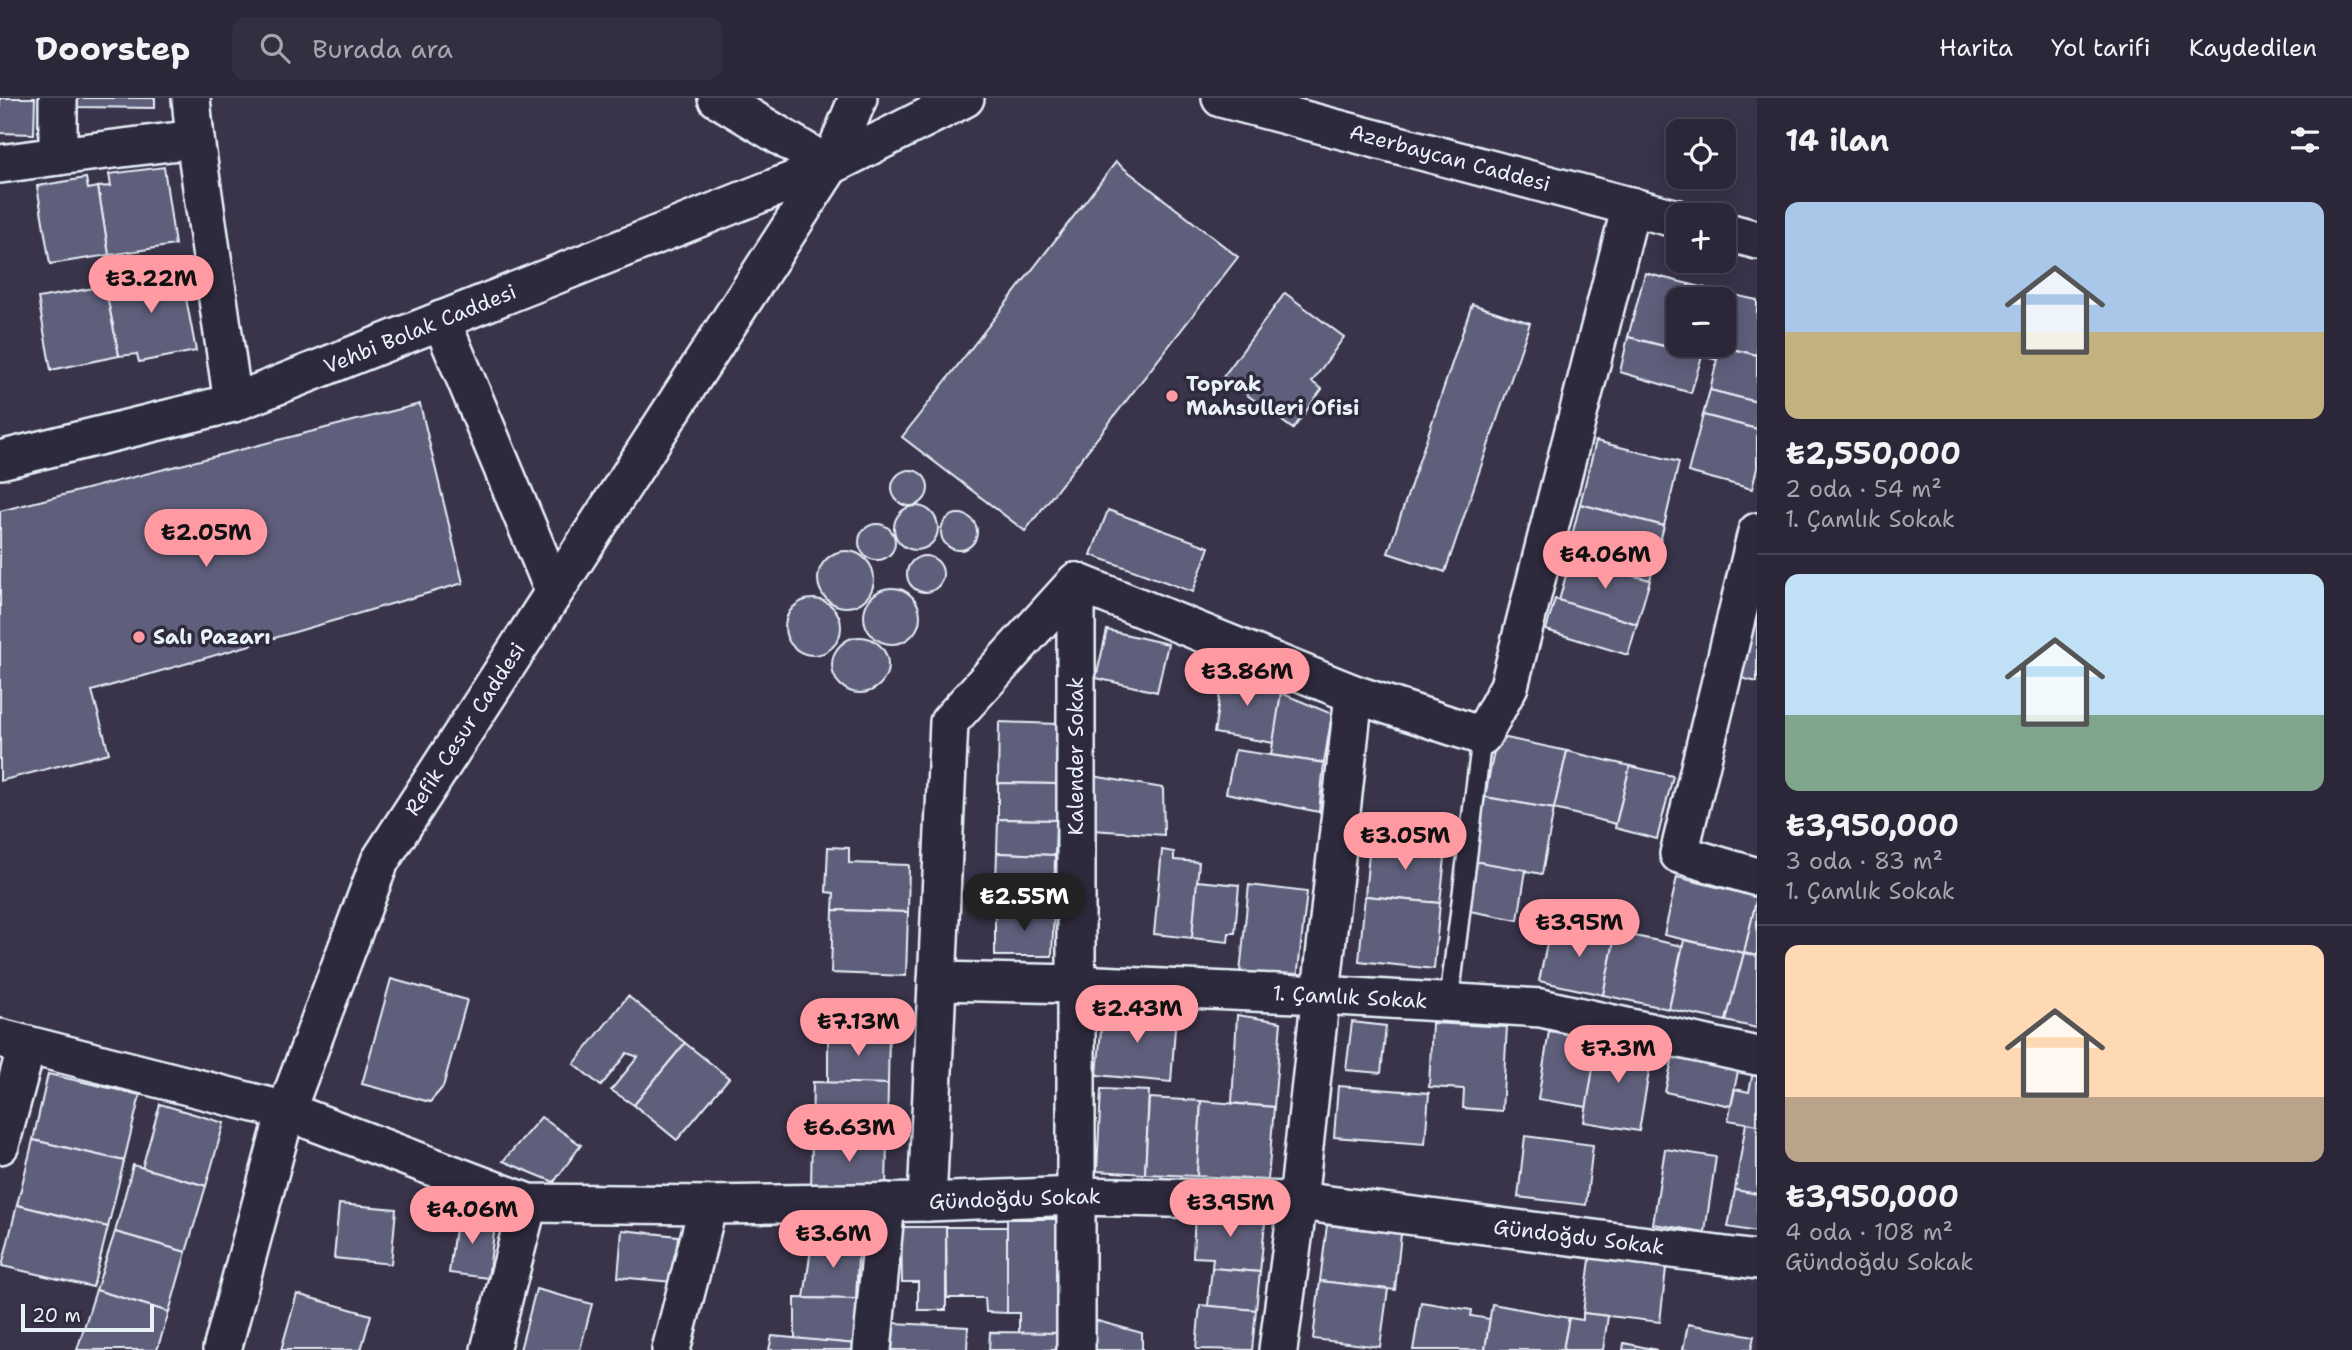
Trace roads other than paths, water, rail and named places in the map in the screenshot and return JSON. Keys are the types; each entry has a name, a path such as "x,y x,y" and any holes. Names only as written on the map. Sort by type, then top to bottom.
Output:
{"street":[{"path":"58,98 58,156"},
{"path":"191,98 233,403"},
{"path":"717,98 830,166"},
{"name":"Refik Cesur Caddesi","path":"222,1350 286,1111 380,861 830,166 858,98"},
{"name":"Vehbi Bolak Caddesi","path":"0,460 233,403 830,166 965,98"},
{"name":"Azerbaycan Caddesi","path":"1221,98 1666,216"},
{"path":"0,163 195,139"},
{"path":"927,1202 949,722 1076,582 1354,694 1482,736 1509,685 1631,206"},
{"path":"1736,234 1757,240"},
{"path":"441,320 554,591"},
{"path":"1757,532 1679,854 1757,877"},
{"name":"Kalender Sokak","path":"1076,582 1076,1350"},
{"path":"1278,1350 1298,1201 1354,694"},
{"name":"1. Çamlık Sokak","path":"937,981 1076,984 1541,1008 1757,1056"},
{"path":"0,1145 13,1042"},
{"name":"Gündoğdu Sokak","path":"13,1042 286,1111 528,1203 708,1205 927,1202 1077,1196 1298,1201 1757,1261"},
{"path":"872,1350 886,1202"},
{"path":"490,1350 528,1203"},
{"path":"671,1350 708,1205"}],"lane":[{"path":"1449,1002 1482,736"}],"place":[{"name":"Toprak Mahsulleri Ofisi","path":"1172,396"},
{"name":"Salı Pazarı","path":"139,637"}]}
